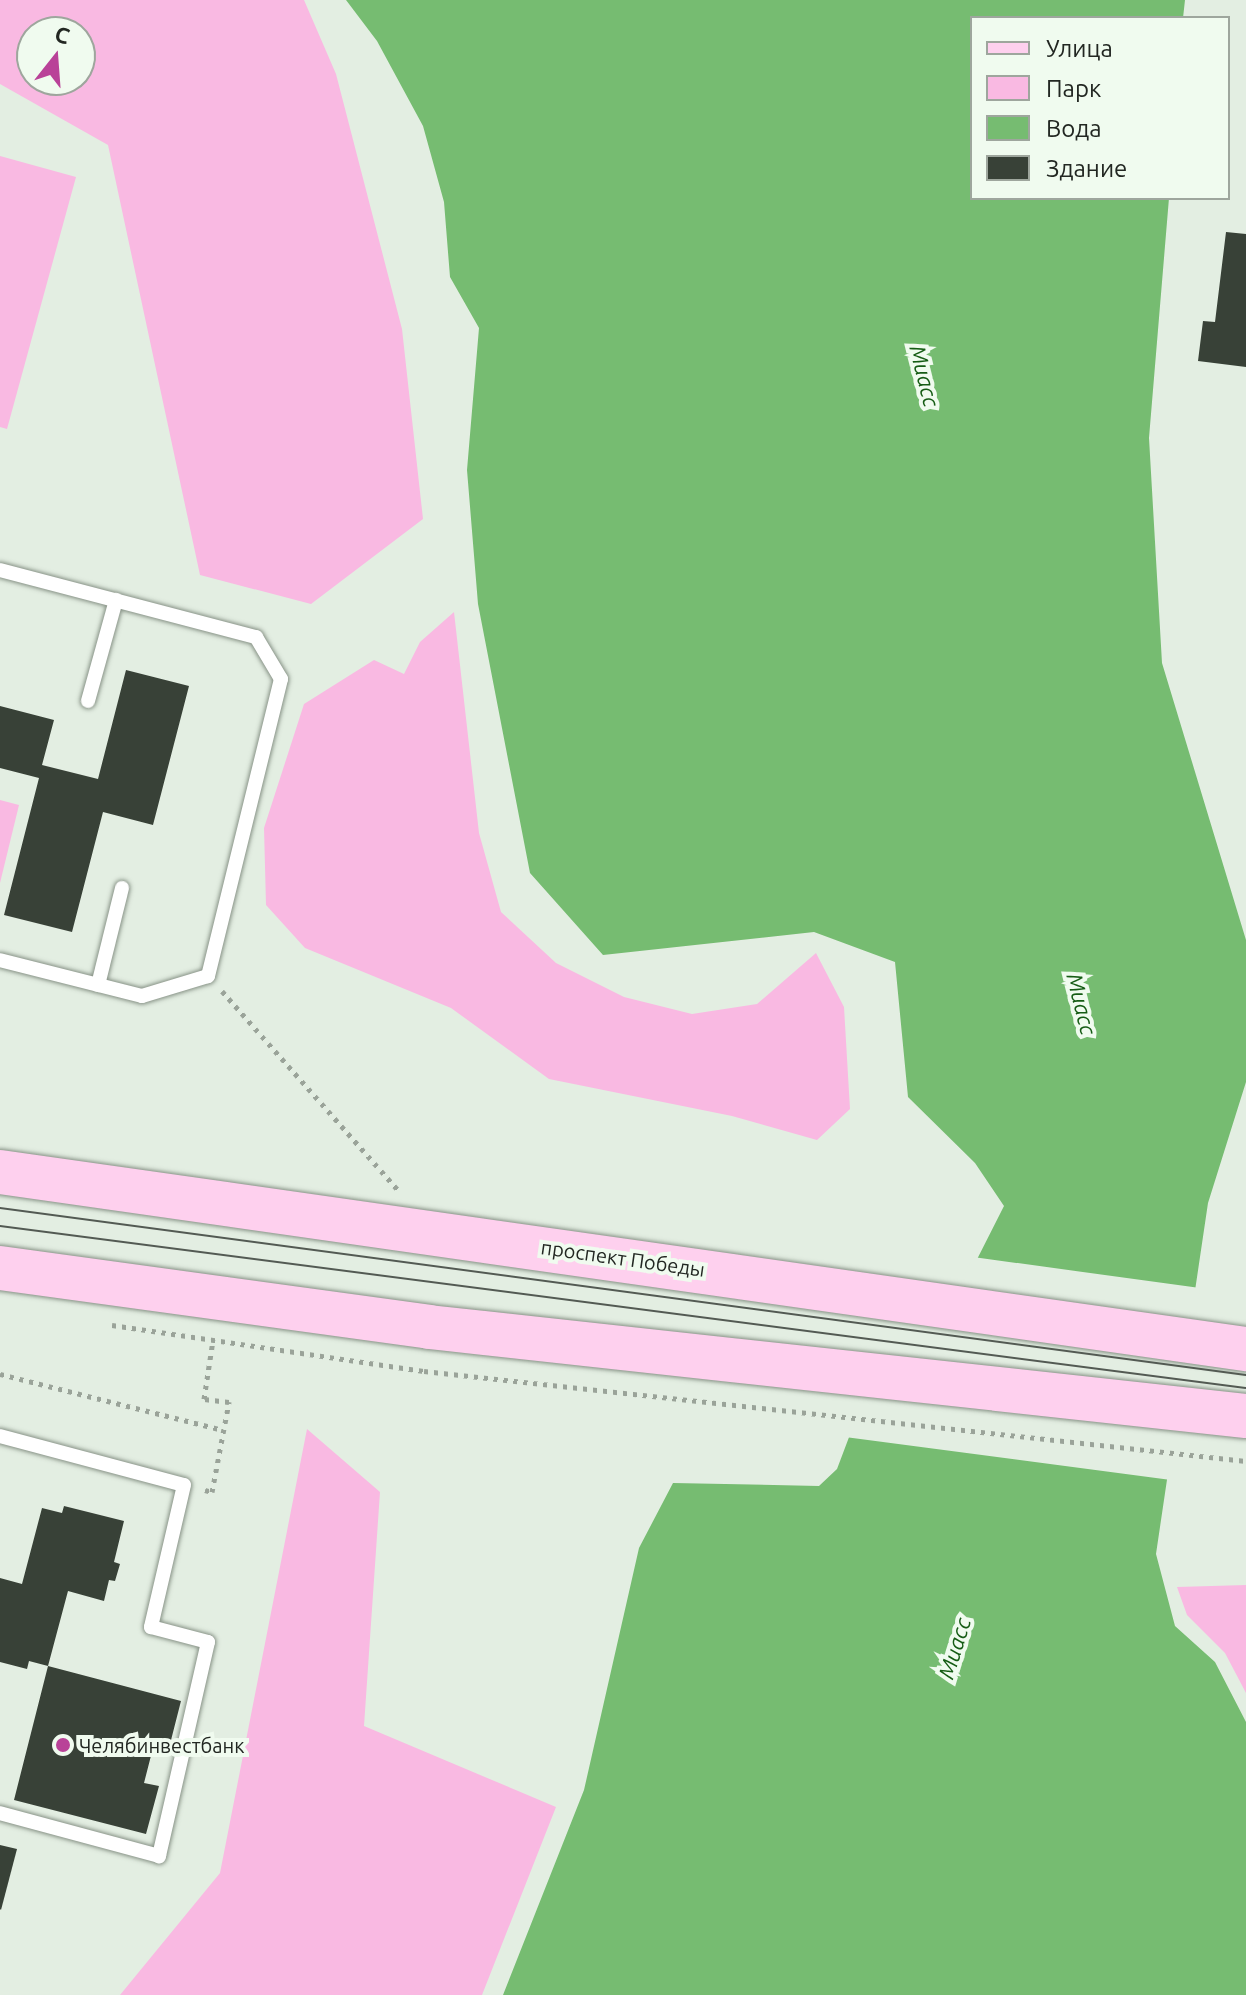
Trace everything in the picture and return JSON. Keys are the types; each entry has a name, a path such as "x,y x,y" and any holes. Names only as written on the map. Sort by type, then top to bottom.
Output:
{"main road":[{"name":"проспект Победы","path":"0,1172 444,1231 1246,1349"},
{"path":"0,1268 429,1327 1246,1416"}],"lane":[{"path":"0,570 256,637 281,679 208,976 142,996 0,960"},
{"path":"88,701 116,600"},
{"path":"98,985 122,888"},
{"path":"0,1436 184,1485 151,1627 208,1642 159,1856 0,1813"}],"path":[{"path":"208,976 401,1193"},
{"path":"107,1324 424,1371 1246,1461"},
{"path":"184,1485 212,1492 229,1402 204,1399 213,1340"},
{"path":"0,1374 223,1430"}],"green space":[{"path":"0,0 304,0 336,74 402,329 423,519 311,604 200,575 108,145 21,96 96,96 96,16 16,16 16,93 0,84"},
{"path":"0,156 76,177 7,429 0,427"},
{"path":"454,612 479,833 501,912 556,963 624,997 692,1014 757,1004 816,953 844,1007 850,1109 817,1140 732,1116 549,1079 451,1008 305,948 266,905 264,828 304,704 374,660 404,674 420,642"},
{"path":"0,800 19,805 0,883"},
{"path":"307,1429 380,1492 364,1726 556,1807 482,1995 120,1995 220,1873"},
{"path":"1246,1585 1246,1693 1225,1653 1187,1615 1177,1587"}],"water":[{"name":"Миасс","path":"346,0 1185,0 1183,16 970,16 970,200 1169,200 1149,438 1162,663 1246,940 1246,1082 1208,1203 1156,1554 1175,1626 1215,1662 1246,1722 1246,1995 503,1995 584,1790 639,1548 673,1483 819,1486 837,1469 857,1416 964,1285 1004,1206 975,1163 908,1097 895,962 814,932 603,955 530,873 478,604 467,470 479,328 450,277 444,202 423,126 377,41"}],"pier":[{"path":"973,1257 1200,1288 1171,1480 845,1437 854,1414 960,1282"}],"building":[{"path":"1226,232 1246,234 1246,367 1198,361 1203,321 1215,322"},
{"path":"126,670 189,686 153,825 103,812 72,932 4,915 39,778 0,768 0,706 54,720 42,765 98,779"},
{"path":"64,1506 124,1521 114,1562 120,1564 115,1581 109,1580 104,1601 68,1591 48,1666 29,1661 27,1669 0,1662 0,1578 22,1584 42,1508 62,1513"},
{"path":"48,1666 181,1701 169,1748 154,1744 144,1783 159,1786 146,1834 14,1800"},
{"path":"0,1845 17,1849 1,1910 0,1909"}],"tram line":[{"path":"0,1208 1246,1375"},
{"path":"0,1226 1246,1388"}],"place":[{"name":"Челябинвестбанк","path":"63,1745"}]}
